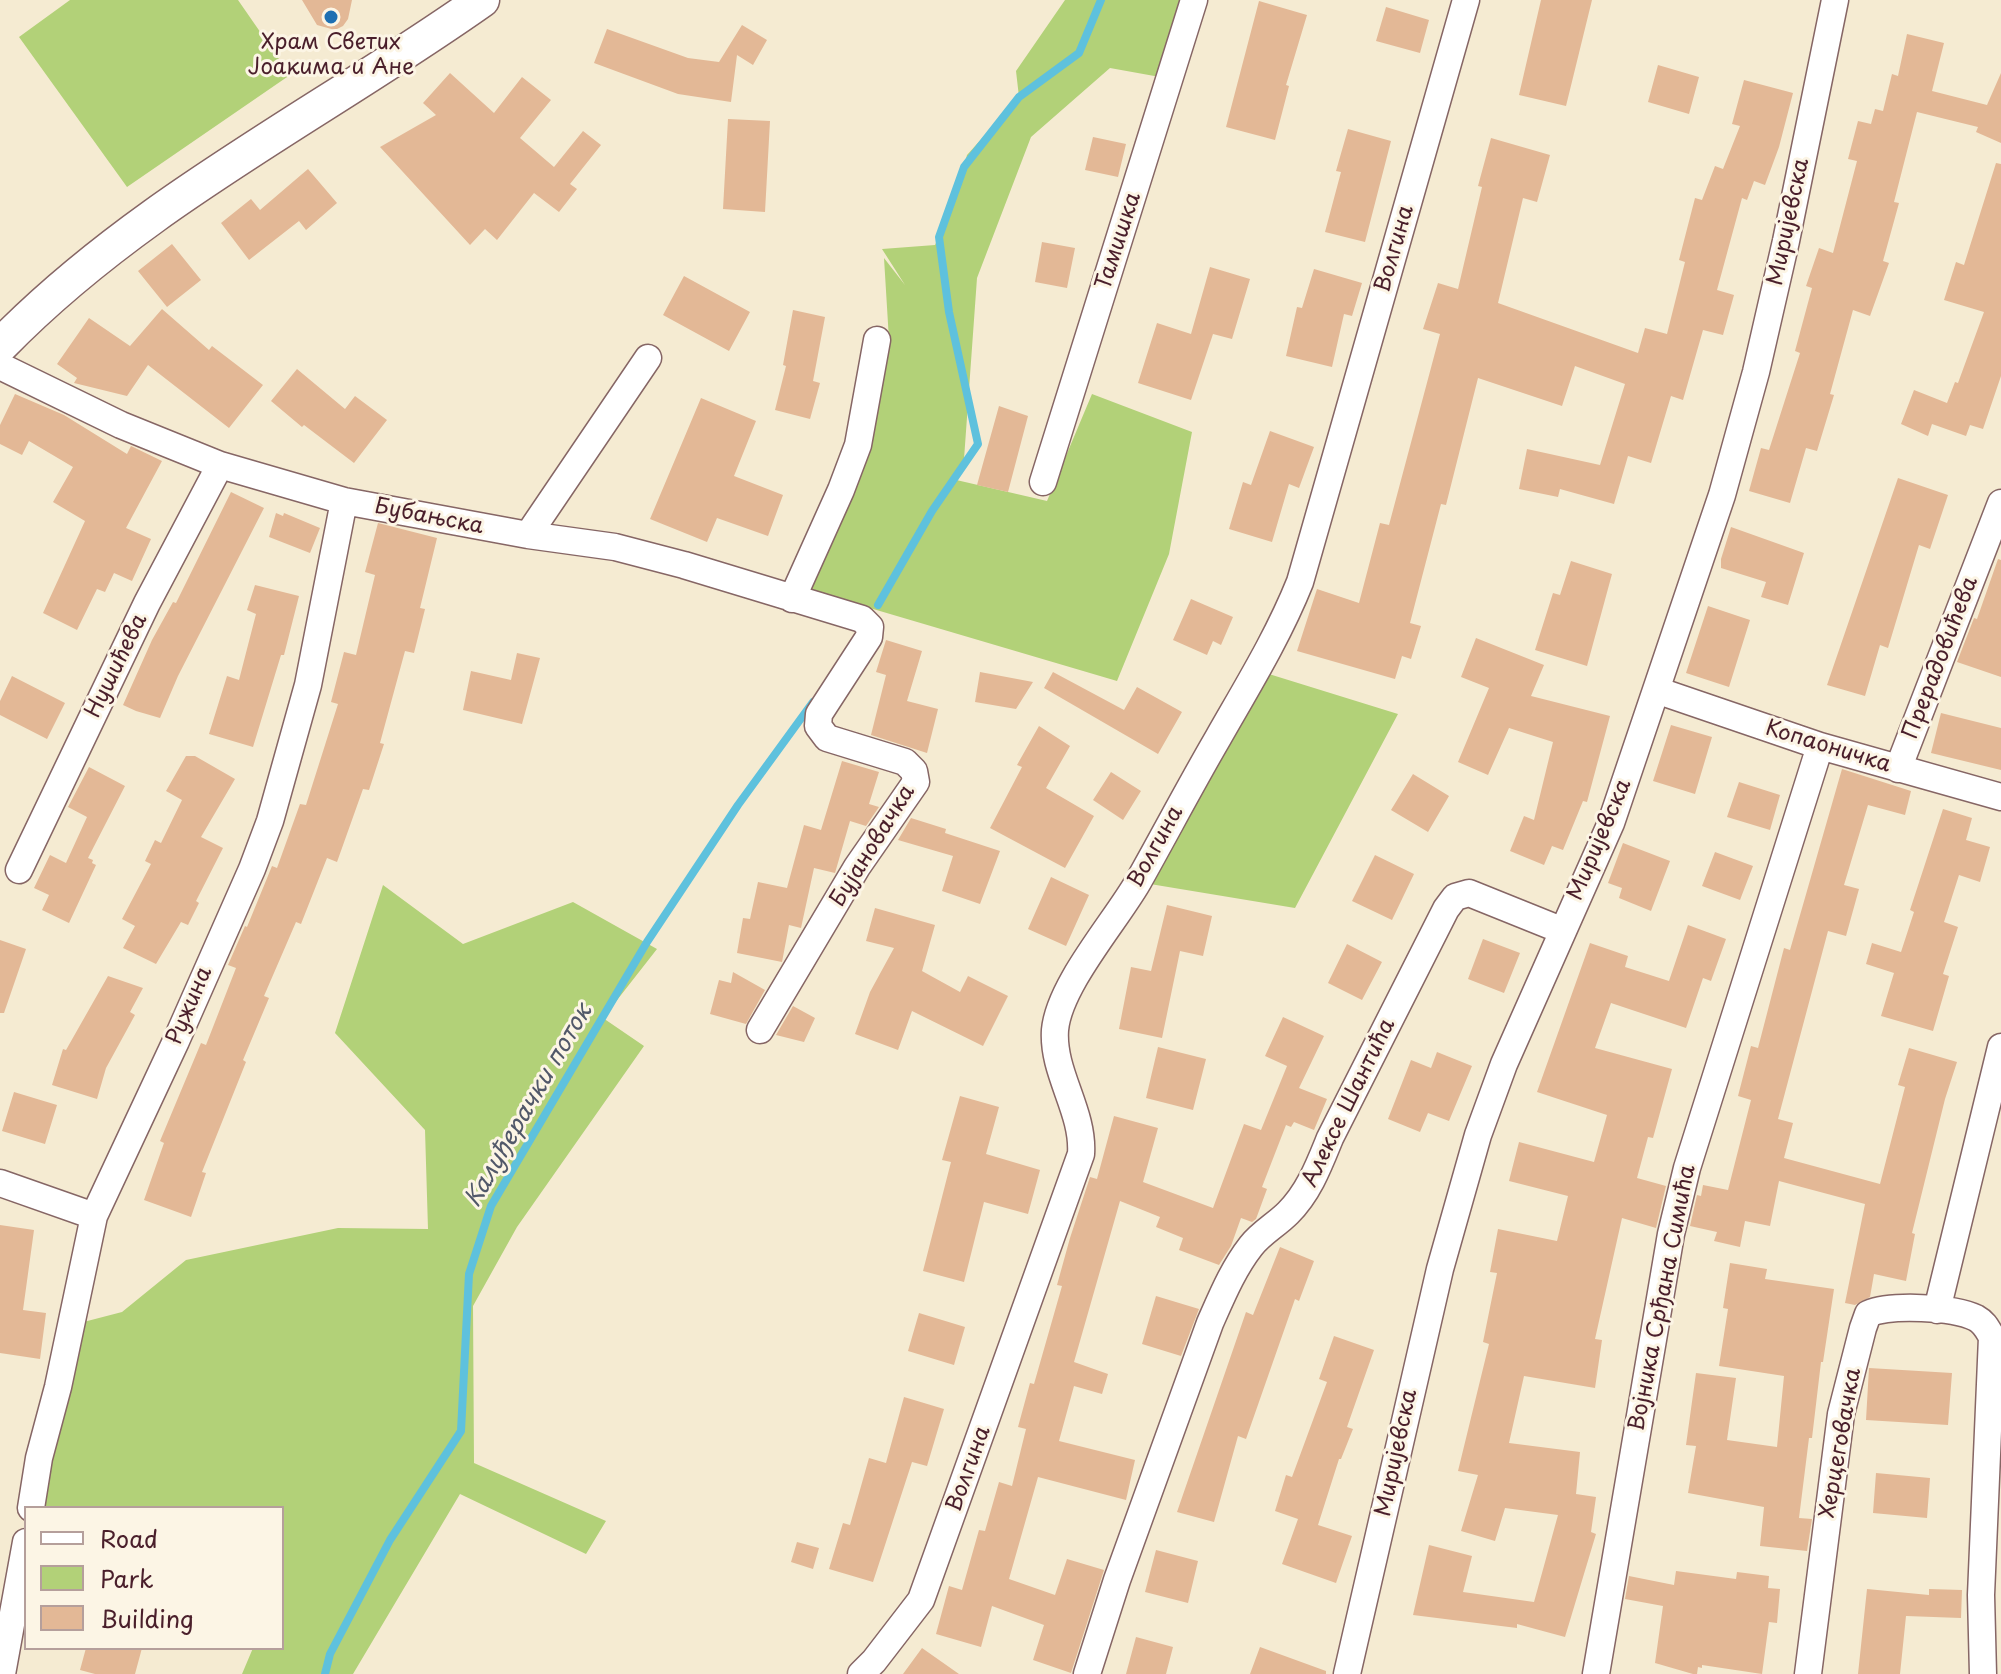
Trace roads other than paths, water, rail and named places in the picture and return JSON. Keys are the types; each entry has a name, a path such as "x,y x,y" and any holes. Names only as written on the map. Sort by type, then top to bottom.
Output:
{"street":[{"path":"0,346 103,254 156,215 213,175 423,42 482,0"},
{"name":"Тамишка","path":"1043,482 1194,0"},
{"name":"Волгина","path":"861,1674 921,1600 1081,1154 1082,1137 1058,1062 1055,1030 1060,1009 1070,987 1137,882 1276,636 1300,582 1466,0"},
{"name":"Миријевска","path":"1347,1674 1444,1254 1478,1135 1504,1064 1561,930 1611,823 1722,495 1756,372 1786,241 1835,0"},
{"path":"792,599 858,445 877,340"},
{"path":"528,535 648,358"},
{"name":"Бубањска","path":"0,366 121,425 220,465 344,501 528,535 615,547 862,619 870,627"},
{"name":"Нушићева","path":"19,870 147,603 220,465"},
{"name":"Ружина","path":"31,1506 39,1458 58,1387 94,1216 176,1041 270,821 308,685 344,501"},
{"name":"Прерадовићева","path":"1898,769 2001,503"},
{"name":"Бујановачка","path":"760,1030 857,867 916,782 914,771 905,762 827,738 818,726 819,714 869,637 870,627"},
{"name":"Копаоничка","path":"1656,690 1820,746 2001,797"},
{"name":"Војника Срђана Симића","path":"1596,1674 1671,1234 1687,1168 1820,746"},
{"name":"Алексе Шантића","path":"1087,1674 1117,1580 1210,1323 1225,1290 1254,1243 1288,1213 1314,1177 1330,1138 1446,909 1455,897 1469,893 1561,930"},
{"path":"1937,1310 2001,1047"},
{"path":"0,1183 94,1216"},
{"name":"Херцеговачка","path":"1808,1674 1841,1414 1868,1314 1880,1309 1937,1310 1974,1317 1985,1324 1992,1337 1981,1595 1983,1674"},
{"path":"2,1674 24,1553"}],"waterway":[{"name":"Калуђерачки поток","path":"878,605 932,511 978,444 949,312 939,237 964,167 1019,97 1079,53 1101,0"},
{"name":"Калуђерачки поток","path":"325,1674 330,1654 390,1540 461,1431 469,1274 491,1206 647,942 738,805 813,702"}],"place":[{"name":"Храм Светих Јоакима и Ане","path":"331,17"}]}
